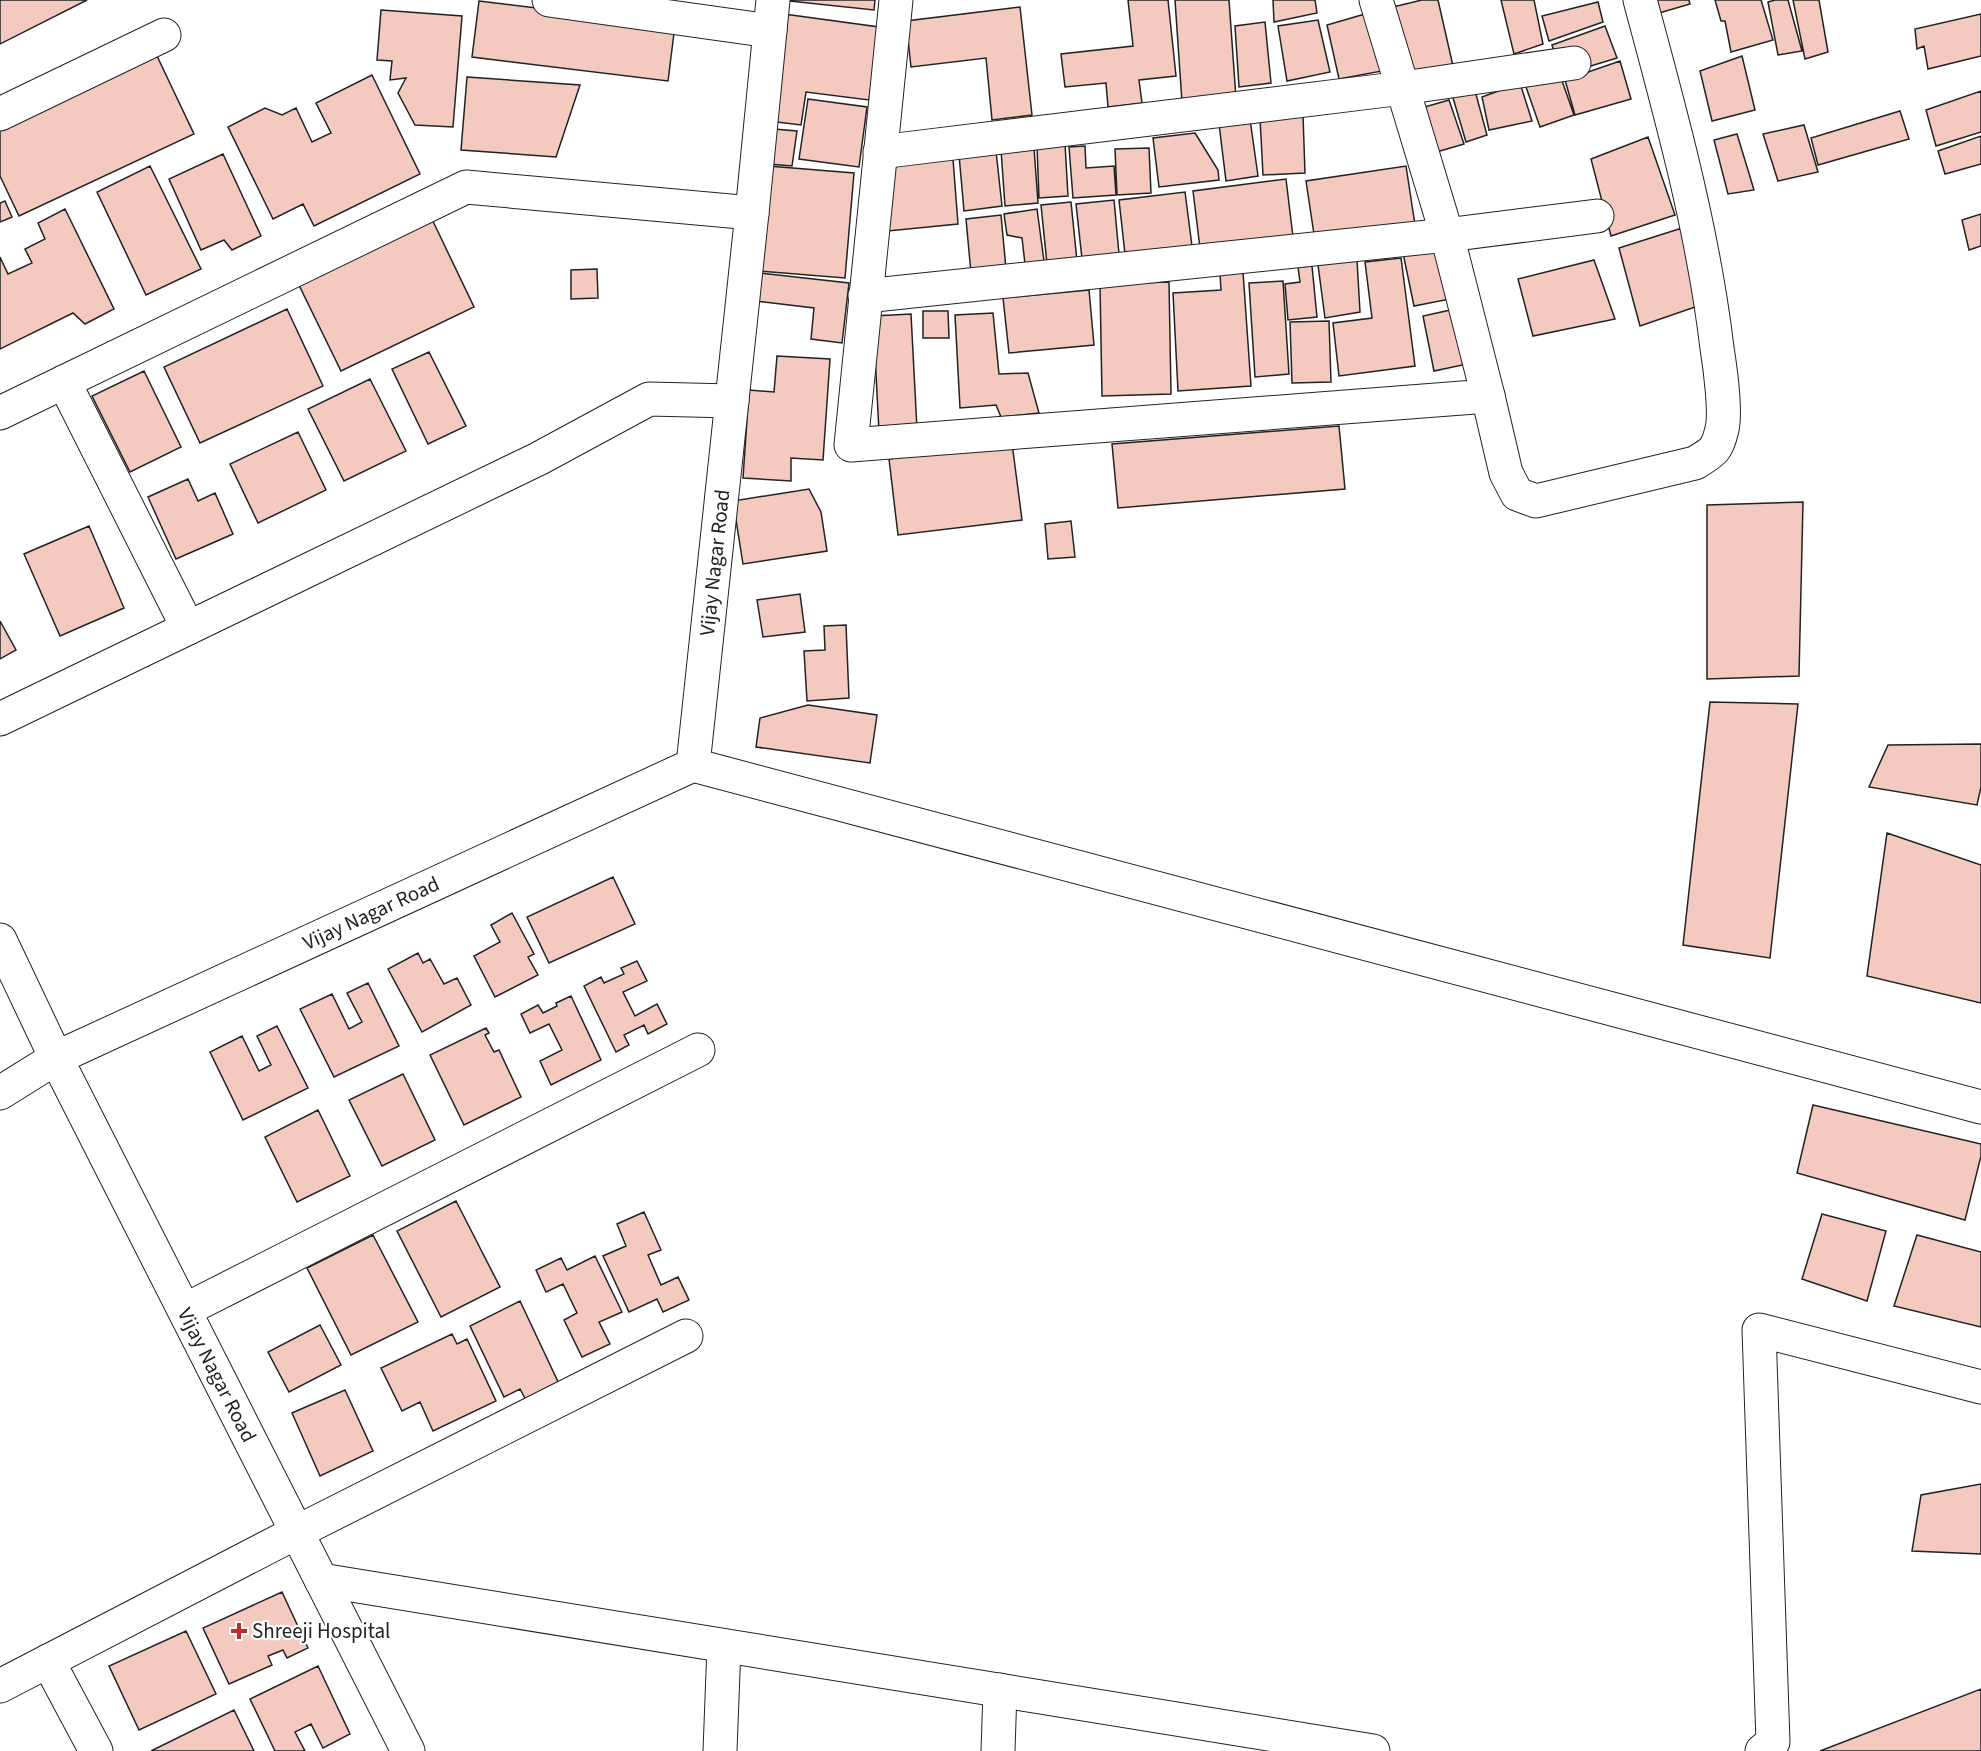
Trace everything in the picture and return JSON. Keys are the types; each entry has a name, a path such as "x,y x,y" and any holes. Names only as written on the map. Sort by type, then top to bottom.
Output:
{"street":[{"path":"549,0 771,15"},
{"path":"896,0 850,445 1488,396"},
{"path":"1376,0 1447,235 1506,473 1517,494 1536,501 1695,463 1714,451 1723,427 1721,378 1712,298 1679,147 1640,0"},
{"name":"Vijay Nagar Road","path":"408,1751 56,1058 693,765 771,15"},
{"path":"0,114 164,35"},
{"path":"880,152 1403,88 1574,63"},
{"path":"0,413 466,187 752,213"},
{"path":"865,296 1447,235 1597,216"},
{"path":"64,382 188,627"},
{"path":"0,718 538,459 649,399 732,401"},
{"path":"693,765 1981,1107"},
{"path":"0,940 56,1058 0,1093"},
{"path":"185,1311 698,1050"},
{"path":"1762,1751 1773,1742 1759,1330 1981,1387"},
{"path":"0,1686 297,1532 686,1336"},
{"path":"321,1581 1373,1751"},
{"path":"720,1751 724,1646"},
{"path":"48,1661 96,1751"},
{"path":"998,1751 1000,1690"}],"building":[{"path":"0,0 87,0 0,44"},
{"path":"780,0 875,0 874,10"},
{"path":"1128,0 1168,0 1176,76 1139,80 1142,103 1108,107 1106,83 1065,87 1061,54 1133,46"},
{"path":"1175,0 1229,0 1236,98 1182,102"},
{"path":"1273,0 1315,0 1317,13 1274,22"},
{"path":"1422,0 1438,0 1453,66 1395,78 1372,12"},
{"path":"1501,0 1534,0 1543,44 1514,54"},
{"path":"1638,0 1689,0 1690,4 1642,18"},
{"path":"1715,0 1761,0 1773,40 1731,52 1725,21 1721,21"},
{"path":"1788,0 1802,51 1778,55 1768,2"},
{"path":"1793,0 1819,0 1828,52 1805,59"},
{"path":"479,1 675,25 668,81 472,57"},
{"path":"1598,2 1603,22 1549,41 1542,16"},
{"path":"1020,7 1032,115 992,120 986,58 911,67 906,21"},
{"path":"381,10 462,16 453,127 415,125 398,93 406,78 390,80 392,61 377,60"},
{"path":"784,14 879,27 869,100 806,92 801,125 769,121"},
{"path":"1365,14 1382,71 1339,79 1327,25"},
{"path":"1981,14 1981,56 1928,69 1924,46 1917,49 1915,29"},
{"path":"1318,20 1330,72 1287,81 1278,26"},
{"path":"1265,22 1271,83 1239,87 1235,26"},
{"path":"1605,26 1617,58 1561,75 1552,45"},
{"path":"1553,55 1574,115 1540,127 1519,67"},
{"path":"157,56 194,134 19,216 0,176 0,130"},
{"path":"1742,56 1755,110 1712,121 1700,71"},
{"path":"1620,61 1631,99 1575,115 1565,80"},
{"path":"372,75 420,174 314,226 303,204 273,219 228,127 265,108 282,115 296,108 312,142 331,133 316,103"},
{"path":"467,77 580,85 556,157 461,150"},
{"path":"1520,83 1532,121 1489,130 1482,97"},
{"path":"1474,87 1487,135 1466,142 1451,91"},
{"path":"1981,91 1981,132 1936,146 1926,110"},
{"path":"808,99 867,107 859,167 799,159"},
{"path":"1449,100 1464,144 1433,153 1418,109"},
{"path":"1900,111 1909,139 1818,165 1811,138"},
{"path":"1303,115 1305,173 1263,175 1260,118"},
{"path":"1250,119 1258,176 1226,181 1219,124"},
{"path":"1804,125 1818,172 1778,181 1763,134"},
{"path":"774,129 797,131 792,166 769,164"},
{"path":"1195,133 1218,170 1219,180 1159,187 1153,138"},
{"path":"1737,134 1754,190 1728,194 1714,140"},
{"path":"1981,136 1981,164 1945,174 1938,151"},
{"path":"1648,137 1675,215 1611,236 1591,159"},
{"path":"1065,144 1068,196 1039,198 1037,146"},
{"path":"1085,146 1086,168 1114,166 1116,195 1073,198 1069,147"},
{"path":"1034,148 1038,203 1005,206 1001,150"},
{"path":"1149,148 1151,193 1117,195 1115,149"},
{"path":"996,151 1002,206 964,211 959,155"},
{"path":"223,154 261,236 232,250 224,240 201,250 169,179"},
{"path":"953,159 958,224 888,231 883,165"},
{"path":"150,166 201,269 146,295 97,192"},
{"path":"768,166 854,173 845,278 759,271"},
{"path":"1406,166 1415,225 1315,241 1306,181"},
{"path":"1286,179 1293,237 1200,248 1193,191"},
{"path":"1185,192 1192,246 1125,254 1119,200"},
{"path":"1114,200 1119,254 1082,259 1076,204"},
{"path":"5,201 12,217 0,222 0,203"},
{"path":"1071,202 1077,261 1047,264 1041,205"},
{"path":"65,209 114,309 85,324 73,313 0,349 0,257 8,274 32,263 25,249 45,239 38,223"},
{"path":"1037,209 1044,261 1025,264 1022,238 1007,235 1004,214"},
{"path":"1981,214 1981,246 1969,250 1962,220"},
{"path":"430,215 474,307 341,371 296,279"},
{"path":"1001,215 1006,269 971,273 966,219"},
{"path":"1682,228 1698,306 1640,326 1619,248"},
{"path":"1439,246 1450,299 1414,306 1403,253"},
{"path":"1401,258 1415,366 1339,376 1333,323 1372,318 1365,262"},
{"path":"1357,260 1360,312 1325,318 1318,265"},
{"path":"1594,260 1615,319 1533,336 1518,279"},
{"path":"1312,266 1317,317 1288,320 1285,284 1300,282 1298,267"},
{"path":"597,269 598,298 571,299 571,270"},
{"path":"1243,272 1251,386 1178,391 1173,293 1221,290 1220,274"},
{"path":"759,273 849,283 842,343 811,339 814,308 755,301"},
{"path":"1283,281 1289,374 1255,377 1249,283"},
{"path":"1169,282 1171,394 1102,396 1100,284"},
{"path":"1089,290 1094,345 1009,353 1003,298"},
{"path":"287,309 323,386 200,443 164,367"},
{"path":"1455,309 1467,364 1434,371 1423,316"},
{"path":"923,311 948,311 949,338 923,338"},
{"path":"993,313 999,374 1028,373 1039,413 1001,417 996,405 960,408 955,315"},
{"path":"911,314 917,429 879,432 873,316"},
{"path":"1329,321 1331,382 1292,383 1290,322"},
{"path":"429,352 466,426 428,444 392,369"},
{"path":"777,356 830,359 823,460 791,458 791,481 743,478 749,390 774,392"},
{"path":"144,371 181,447 130,472 92,396"},
{"path":"370,379 406,451 344,481 308,409"},
{"path":"1339,426 1345,489 1118,508 1112,444"},
{"path":"298,432 326,490 258,523 230,464"},
{"path":"1012,443 1022,520 898,535 889,459"},
{"path":"188,479 198,501 215,493 233,534 176,559 148,497"},
{"path":"809,489 821,512 827,551 743,564 733,501"},
{"path":"1803,502 1799,676 1707,679 1707,505"},
{"path":"1071,521 1075,557 1048,559 1045,524"},
{"path":"89,526 124,608 60,636 24,554"},
{"path":"800,594 805,632 763,637 757,600"},
{"path":"0,621 16,650 0,659"},
{"path":"846,625 849,698 807,701 804,651 825,650 824,626"},
{"path":"1710,702 1798,704 1770,958 1683,945"},
{"path":"808,705 877,715 870,763 756,747 760,718"},
{"path":"1981,744 1981,787 1977,805 1869,787 1888,745"},
{"path":"1887,833 1981,865 1981,1003 1867,976"},
{"path":"613,877 635,924 549,963 527,917"},
{"path":"512,913 534,954 528,957 538,975 495,997 474,956 500,942 491,925"},
{"path":"418,953 423,963 430,959 444,984 457,978 471,1005 422,1032 388,969"},
{"path":"637,961 647,981 623,992 635,1016 657,1004 667,1024 648,1034 644,1025 624,1035 629,1045 616,1052 584,986 601,977 604,983 624,974 621,968"},
{"path":"368,983 399,1046 334,1077 300,1009 332,994 349,1029 362,1022 347,993"},
{"path":"571,996 601,1060 551,1085 540,1061 562,1050 549,1024 530,1033 521,1014 538,1005 543,1013 557,1006 556,1003"},
{"path":"277,1026 308,1088 243,1120 210,1052 242,1036 259,1071 271,1065 257,1036"},
{"path":"486,1028 489,1033 485,1035 494,1052 499,1050 521,1097 464,1125 430,1055"},
{"path":"403,1074 435,1140 382,1166 349,1100"},
{"path":"1813,1105 1981,1144 1981,1156 1965,1220 1797,1173"},
{"path":"318,1110 350,1176 297,1202 265,1137"},
{"path":"456,1201 500,1287 441,1317 397,1231"},
{"path":"644,1212 661,1250 648,1255 661,1285 678,1277 689,1300 663,1312 657,1299 629,1312 603,1256 626,1246 617,1224"},
{"path":"1822,1214 1886,1231 1867,1301 1802,1279"},
{"path":"373,1235 418,1322 351,1355 307,1268"},
{"path":"1917,1235 1981,1252 1981,1327 1894,1306"},
{"path":"595,1256 622,1312 599,1322 610,1344 582,1357 564,1320 577,1313 563,1284 546,1292 536,1270 561,1258 567,1270"},
{"path":"520,1301 560,1386 527,1402 520,1389 504,1397 470,1326"},
{"path":"320,1325 341,1365 289,1392 268,1352"},
{"path":"452,1334 457,1344 467,1339 496,1401 433,1431 420,1402 402,1411 381,1368"},
{"path":"345,1390 373,1451 320,1476 292,1413"},
{"path":"1981,1484 1981,1554 1912,1551 1921,1495"},
{"path":"282,1592 308,1648 287,1658 283,1650 268,1656 272,1665 229,1684 203,1628"},
{"path":"186,1631 216,1694 139,1730 109,1666"},
{"path":"318,1666 350,1734 323,1748 311,1724 295,1732 305,1751 275,1751 250,1699"},
{"path":"1981,1689 1981,1751 1820,1751"},
{"path":"234,1710 254,1751 151,1751"}],"place":[{"name":"Shreeji Hospital","path":"239,1631"}]}
